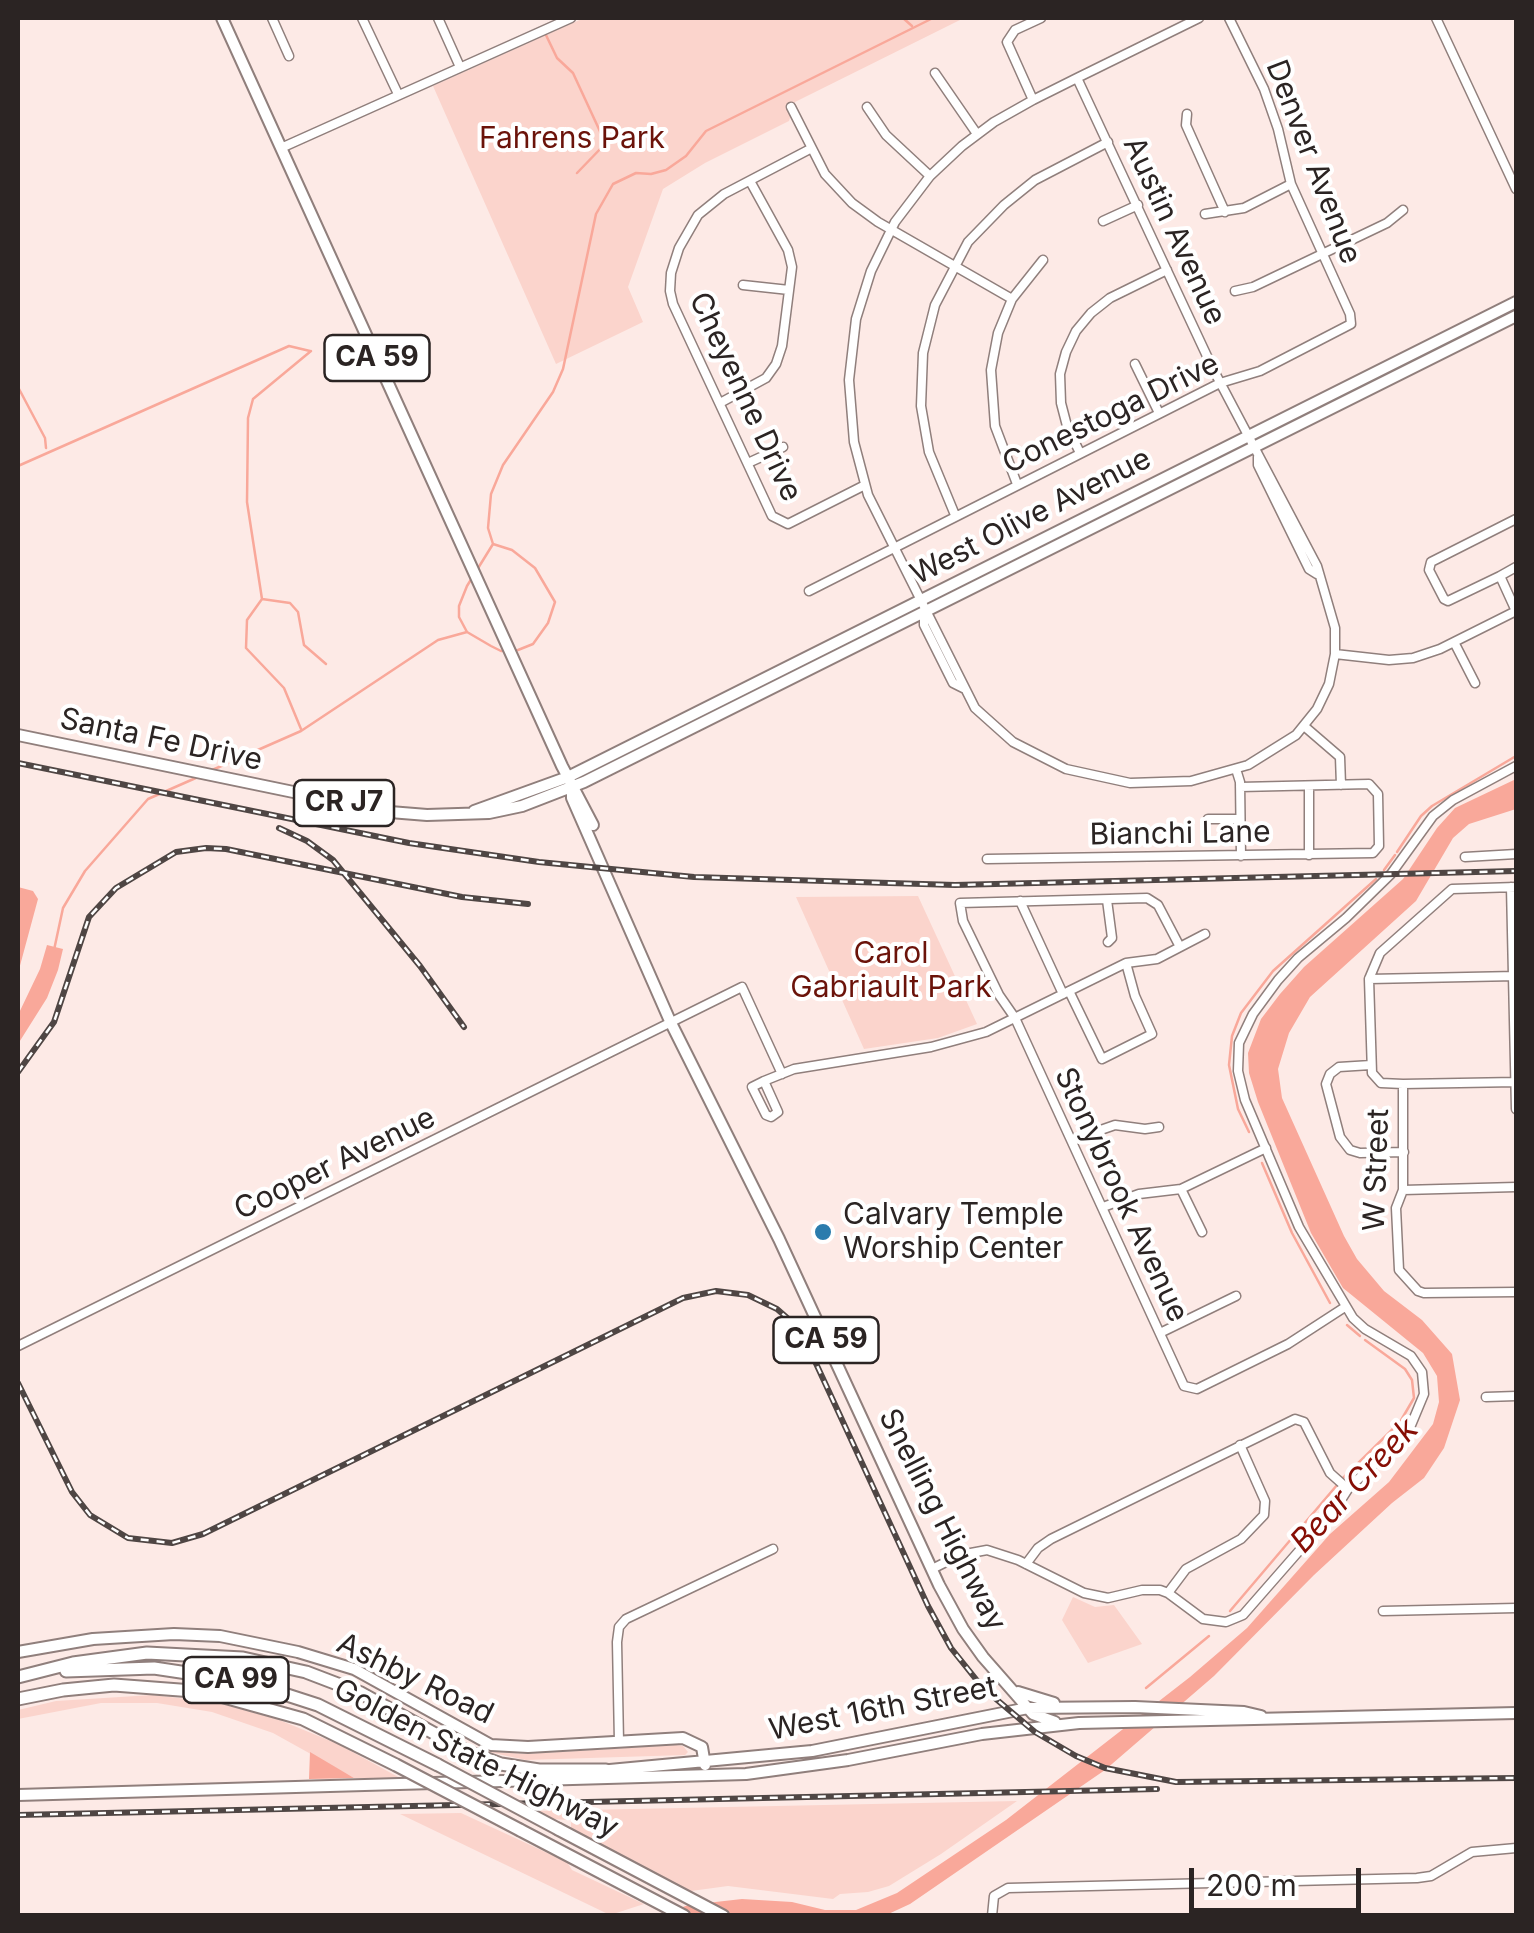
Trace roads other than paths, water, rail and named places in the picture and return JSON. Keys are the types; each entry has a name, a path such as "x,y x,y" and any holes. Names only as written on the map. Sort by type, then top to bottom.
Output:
{"highway":[{"path":"18,1678 73,1663 147,1652 243,1658 282,1665 345,1686 403,1713 468,1752 501,1764 539,1770 606,1770"},
{"name":"Golden State Highway","path":"18,1678 60,1671 137,1668 195,1672 246,1682 318,1705 438,1764 723,1916"},
{"name":"Golden State Highway","path":"18,1702 110,1686 196,1691 262,1705 304,1719 684,1916"}],"main road":[{"name":"CA 59","path":"222,18 570,782"},
{"name":"West Olive Avenue","path":"570,782 724,712 1248,436 1516,302"},
{"name":"West Olive Avenue","path":"570,782 755,682 1256,453 1516,316"},
{"path":"724,712 728,704 754,691 755,682"},
{"name":"Santa Fe Drive","path":"18,735 390,812 489,814 522,806 570,782"},
{"name":"Snelling Highway","path":"570,782 572,798 670,1021 779,1239 932,1569 963,1629 1030,1710"},
{"name":"Ashby Road","path":"18,1652 94,1639 174,1634 220,1636 298,1652 354,1669 490,1745 691,1740 702,1748 705,1763"},
{"path":"993,1714 1006,1704 1009,1696 998,1674"},
{"path":"1014,1691 1065,1705"},
{"name":"West 16th Street","path":"509,1782 812,1751 993,1714 1065,1705 1244,1712 1267,1717"},
{"path":"948,1739 1023,1723 1030,1710 1049,1722 1079,1724"},
{"path":"1510,1713 1516,1724"},
{"name":"West 16th Street","path":"18,1795 706,1776 798,1768 948,1739 1079,1724 1510,1713"},
{"path":"705,1763 706,1776"}],"street":[{"path":"272,18 289,56"},
{"path":"362,18 398,94"},
{"path":"438,18 460,67"},
{"path":"281,148 572,18"},
{"path":"1034,100 1007,42 1014,30 1040,18"},
{"path":"1199,18 1034,100 977,134 930,176 891,230 861,300 850,359 851,422 865,485 892,548 962,678 962,688 995,728 1052,763 1094,777 1157,784 1191,782 1236,770 1270,754 1304,726 1329,684 1335,654 1403,659 1432,653 1516,611 1500,576"},
{"name":"Denver Avenue","path":"1229,18 1267,98 1291,184 1350,314 1351,324"},
{"path":"1436,18 1516,189"},
{"path":"935,73 977,134"},
{"name":"Austin Avenue","path":"1077,78 1271,492 1308,548 1332,609 1335,654"},
{"path":"790,107 825,174 842,193 891,230 1012,299"},
{"path":"867,108 886,135 930,176"},
{"path":"1188,114 1186,125 1225,212"},
{"path":"955,514 928,452 920,380 927,329 954,265 981,226 1016,194 1046,174 1108,142"},
{"name":"Cheyenne Drive","path":"810,148 724,194 698,215 678,248 670,273 674,304 772,516 788,524 865,485"},
{"path":"720,403 761,382 772,370 782,346 792,268 788,250 750,180"},
{"path":"1204,214 1244,208 1291,184"},
{"path":"1103,221 1138,205"},
{"path":"1235,291 1253,287 1387,223 1403,210"},
{"path":"1017,484 998,438 990,389 995,345 1012,299 1043,260"},
{"path":"1080,453 1066,426 1060,393 1062,364 1071,342 1090,314 1110,298 1167,270"},
{"path":"744,286 789,290"},
{"name":"Conestoga Drive","path":"809,591 1159,413 1220,383 1260,371 1351,324"},
{"path":"1135,364 1159,413"},
{"path":"748,463 783,446"},
{"name":"Austin Avenue","path":"1256,453 1264,462 1309,569 1317,574"},
{"path":"1516,518 1431,562 1429,570 1448,601 1516,567"},
{"path":"1454,642 1474,682"},
{"path":"1240,787 1341,785 1340,757 1304,726"},
{"path":"932,1569 974,1550 1000,1553 1096,1596 1108,1598 1151,1589 1168,1592 1194,1614 1226,1622 1243,1615 1334,1511 1341,1485 1409,1430 1420,1407 1424,1384 1419,1365 1411,1356 1365,1329 1345,1307 1298,1226 1245,1100 1238,1071 1239,1043 1254,1014 1298,958 1391,874 1442,808 1516,766"},
{"path":"1236,770 1240,787 1241,856"},
{"name":"Bianchi Lane","path":"987,858 1372,853 1379,846 1378,794 1369,784 1341,785"},
{"path":"1309,786 1309,854"},
{"path":"1208,818 1240,819"},
{"path":"1465,857 1516,854"},
{"path":"1515,976 1370,979 1380,954 1452,889 1514,887 1515,976 1516,1082 1516,1109"},
{"path":"1107,900 1112,938 1108,942"},
{"path":"1126,963 1134,996 1152,1034 1102,1059 1020,901 1154,900 1180,947"},
{"name":"Stonybrook Avenue","path":"1020,901 960,903 963,921 998,996 1015,1018 1188,1389 1197,1390 1288,1344 1345,1307"},
{"path":"764,1081 778,1112 771,1118 752,1086 794,1068 952,1042 986,1032 1126,963 1151,961 1205,934"},
{"name":"W Street","path":"1370,979 1370,1065 1381,1082 1403,1084 1403,1190 1396,1208 1399,1270 1424,1293 1516,1292"},
{"name":"Cooper Avenue","path":"18,1346 742,987 782,1074"},
{"path":"1370,1065 1338,1067 1330,1074 1326,1084 1340,1136 1350,1150 1360,1153 1404,1152"},
{"path":"1403,1084 1516,1082"},
{"path":"1072,1140 1115,1125 1145,1129 1159,1126"},
{"path":"1103,1208 1139,1194 1181,1189 1266,1148"},
{"path":"1403,1190 1516,1187"},
{"path":"1181,1189 1202,1232"},
{"path":"1160,1332 1236,1296"},
{"path":"1486,1397 1516,1396"},
{"path":"1026,1564 1051,1539 1290,1421 1300,1419 1341,1485"},
{"path":"1168,1592 1186,1570 1241,1540 1264,1515 1265,1502 1240,1445"},
{"path":"619,1742 619,1627 626,1620 773,1549"},
{"path":"1382,1610 1516,1608"},
{"path":"992,1916 994,1896 1008,1888 1417,1878 1431,1876 1472,1852 1516,1848"}],"waterway":[{"path":"903,18 912,26"},
{"path":"493,544 488,528 491,494 503,465 553,392 563,369 596,214 613,184 636,173 666,170 686,156 706,131 933,18"},
{"path":"545,33 557,58 573,73 604,140 604,145 577,173"},
{"path":"18,466 289,346 310,351"},
{"path":"301,729 284,688 246,648 247,620 262,599 247,502 248,418 253,399 311,351"},
{"path":"18,387 45,438 46,448"},
{"path":"493,544 512,550 535,568 555,602 548,623 533,644 518,650 501,651 491,646 467,632 459,617 467,586 493,544"},
{"path":"262,599 290,603 298,612 304,645 326,664"},
{"path":"210,771 301,731 438,640 467,632"},
{"path":"1397,852 1432,806 1516,756"},
{"path":"54,950 63,908 85,871 148,799 198,777"},
{"path":"1384,870 1395,855"},
{"path":"1249,1132 1238,1109 1229,1065 1232,1036 1241,1013 1273,971 1376,879"},
{"path":"1262,1163 1292,1233 1330,1303"},
{"path":"1347,1325 1360,1336"},
{"name":"Bear Creek","path":"1230,1611 1343,1478 1400,1422 1414,1398 1412,1380 1405,1369 1365,1340"},
{"path":"1146,1688 1209,1636"}],"railway":[{"path":"18,763 409,843 539,862 694,877 955,885 1516,871"},
{"path":"279,828 307,841 333,860 420,966 464,1027"},
{"path":"18,1072 54,1022 89,917 116,888 176,852 226,849 462,897 528,904"},
{"path":"18,1383 72,1492 90,1515 128,1538 172,1543 203,1534 683,1298 716,1291 748,1295 777,1309 793,1323 807,1344 951,1648 983,1688 1035,1732 1105,1768 1176,1782 1516,1778"},
{"path":"18,1815 1157,1789"}],"place":[{"name":"Calvary Temple Worship Center","path":"823,1232"}],"park label":[{"name":"Fahrens Park","path":"572,139"},
{"name":"Carol Gabriault Park","path":"891,971"}]}
